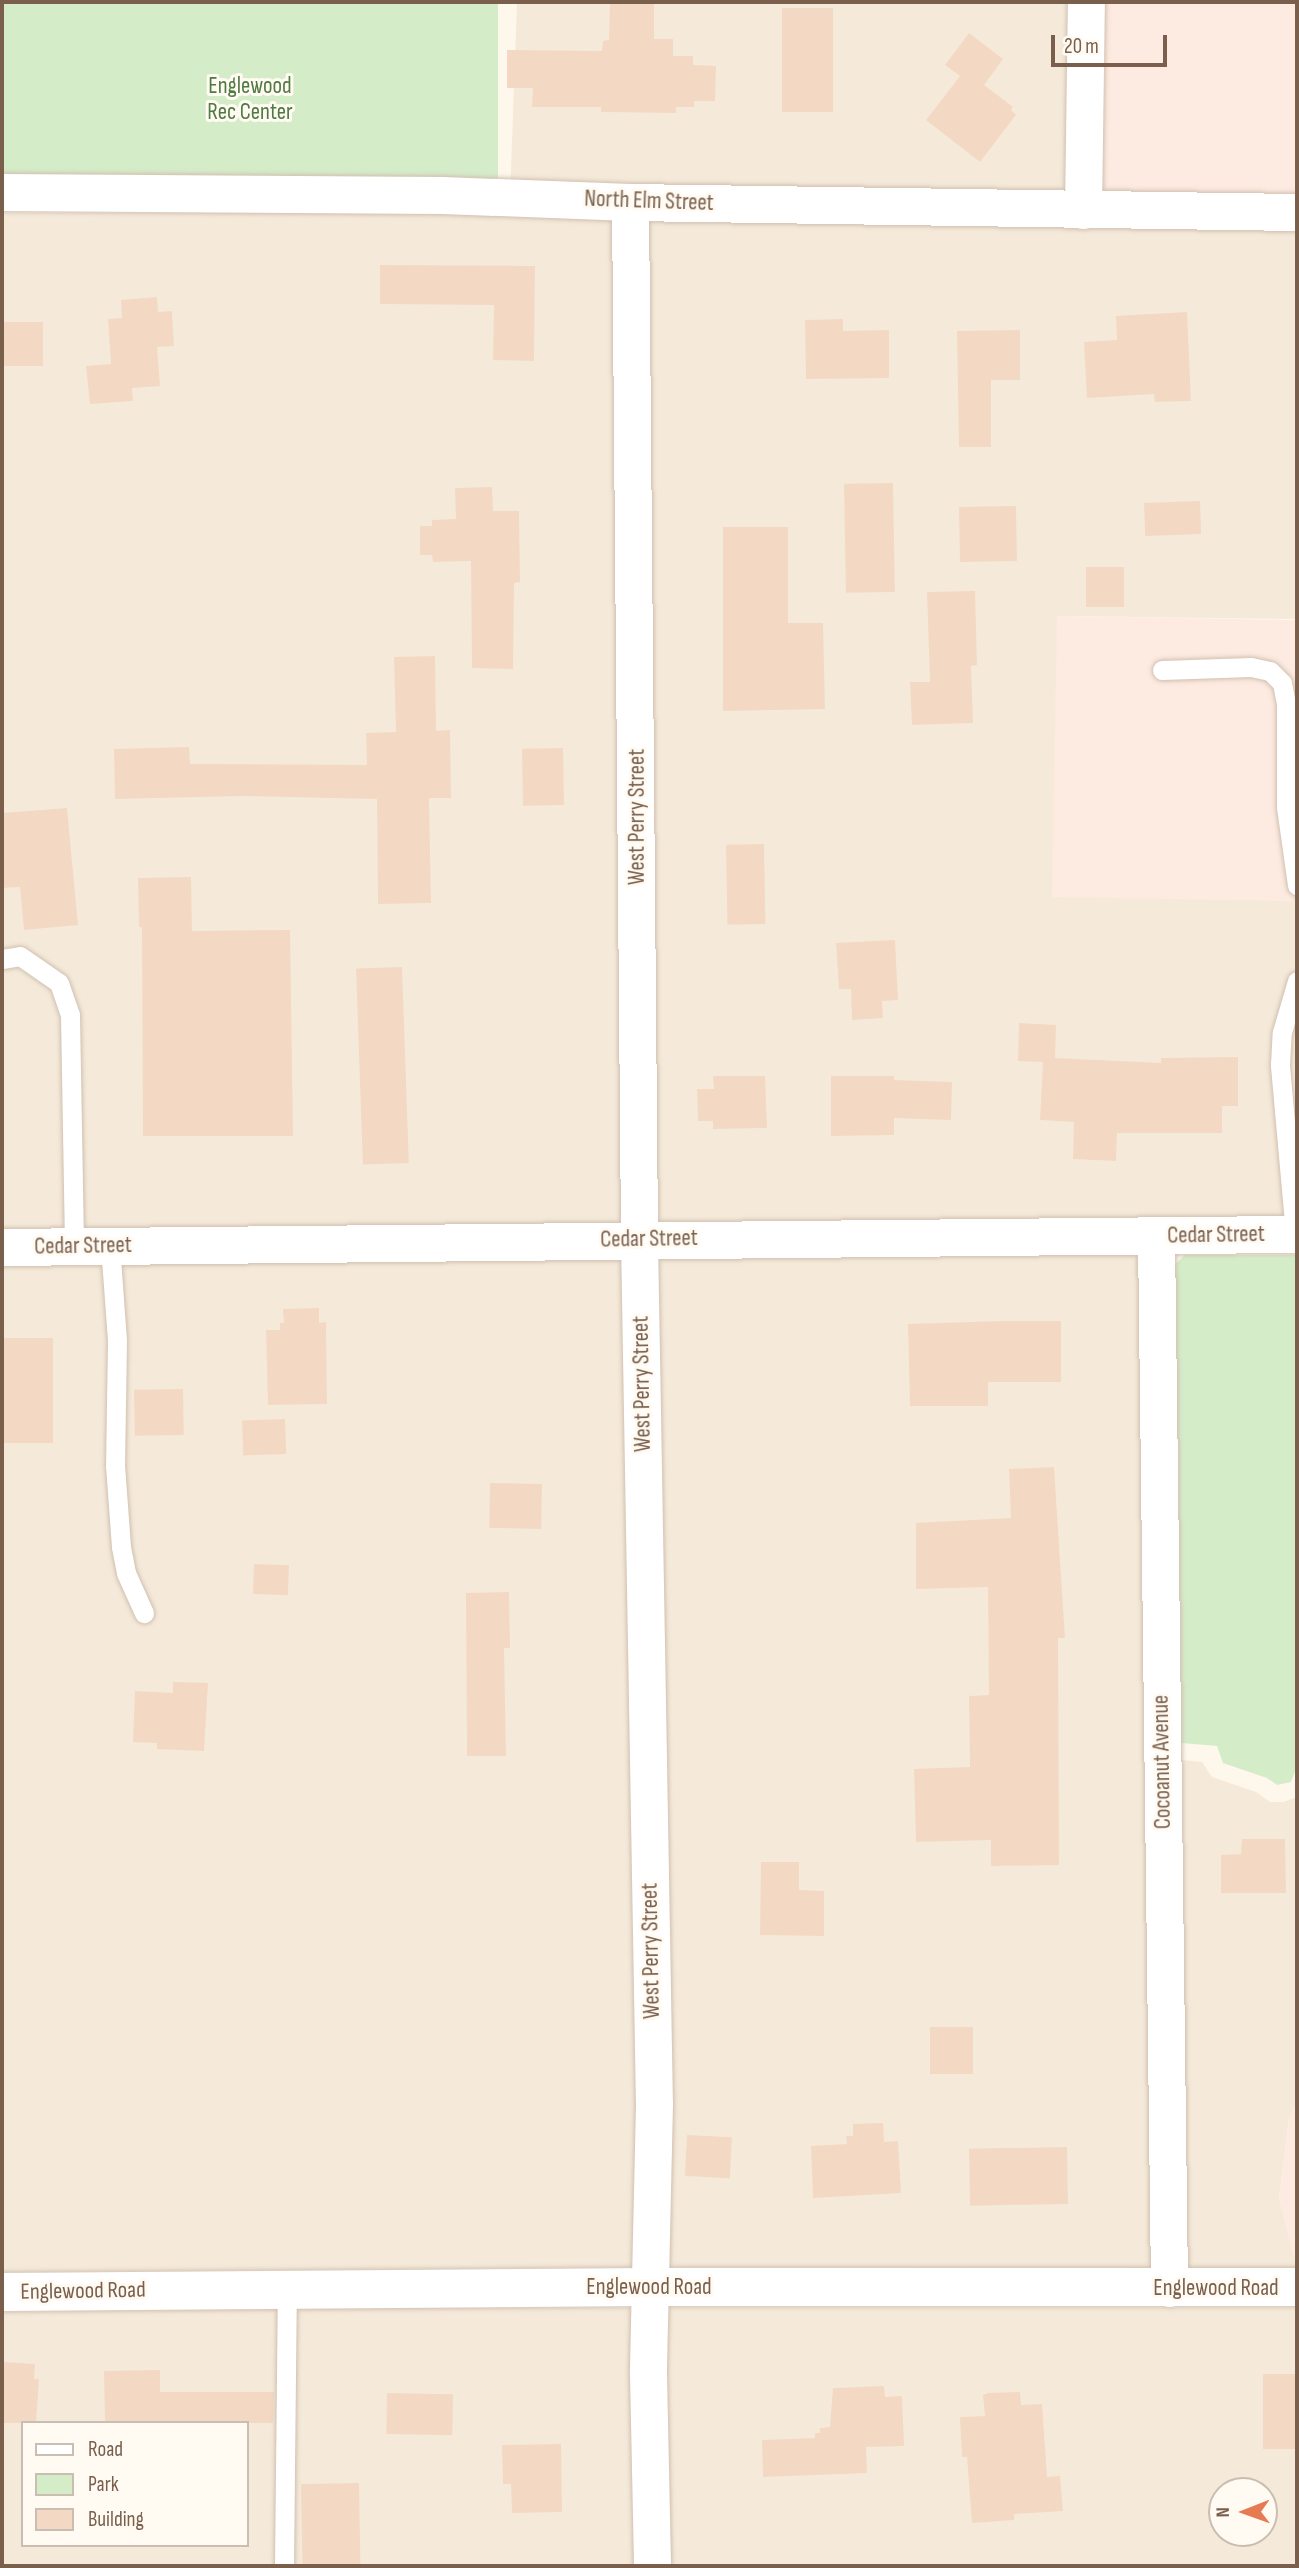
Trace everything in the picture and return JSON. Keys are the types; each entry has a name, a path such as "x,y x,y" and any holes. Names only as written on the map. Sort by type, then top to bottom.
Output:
{"street":[{"path":"1083,210 1086,2"},
{"name":"North Elm Street","path":"2,192 466,195 630,202 1297,212"},
{"name":"West Perry Street","path":"630,202 639,1239 654,2103 650,2287 652,2566"},
{"name":"Cedar Street","path":"2,1247 1296,1234"},
{"name":"Cocoanut Avenue","path":"1156,1236 1169,2288"},
{"name":"Englewood Road","path":"2,2292 650,2287 1297,2287"}],"lane":[{"path":"1161,670 1251,667 1270,671 1282,683 1286,702 1286,807 1297,885"},
{"path":"2,959 20,956 59,983 70,1015 74,1246"},
{"path":"1296,1234 1280,1065 1282,1032 1297,981"},
{"path":"110,1245 117,1341 115,1465 121,1547 126,1573 144,1613"},
{"path":"284,2566 287,2289"}],"shaded area":[{"path":"517,2 1070,2 1297,206 1297,619 1058,616 1065,896 1297,895 1297,1238 1174,1240 1163,1758 1202,1762 1212,1777 1256,1792 1270,1802 1283,1802 1297,1797 1297,2101 1289,2119 1279,2198 1297,2268 650,2267 2,2272 2,213 490,213 510,197"},
{"path":"1070,2 1297,2 1297,203 1070,203"},
{"path":"1057,616 1297,620 1292,901 1052,897"},
{"path":"1297,2101 1297,2268 1279,2198 1289,2119"},
{"path":"378,2308 1297,2308 1297,2566 2,2566 2,2312"}],"green space":[{"name":"Englewood Rec Center","path":"2,2 498,2 498,195 2,195"},
{"path":"1185,1255 1297,1255 1297,1766 1291,1782 1277,1785 1267,1778 1223,1763 1217,1746 1170,1742 1172,1267"}],"building":[{"path":"610,2 654,2 654,39 673,39 673,56 693,56 693,65 716,66 715,101 694,101 694,107 676,107 676,113 601,112 601,107 532,107 533,88 507,88 507,50 602,51 603,41 609,40"},
{"path":"782,8 833,8 833,112 782,112"},
{"path":"969,33 1003,59 984,85 1013,107 1011,110 1016,115 980,162 926,120 960,76 945,65"},
{"path":"380,265 535,266 534,361 493,360 494,305 380,304"},
{"path":"157,297 158,312 172,311 174,346 157,347 160,386 132,388 133,401 90,404 86,366 111,364 108,319 122,318 121,300"},
{"path":"1187,312 1191,401 1155,402 1154,394 1087,398 1084,342 1117,340 1116,316"},
{"path":"843,319 843,331 889,330 889,378 806,379 805,320"},
{"path":"2,322 43,322 43,366 2,366"},
{"path":"1020,330 1020,380 991,380 991,447 959,447 957,331"},
{"path":"893,483 895,592 846,593 844,484"},
{"path":"492,487 493,511 519,511 520,582 514,583 513,669 472,668 471,561 433,562 432,555 420,555 420,526 432,526 432,520 456,519 455,488"},
{"path":"1200,501 1201,534 1145,536 1144,503"},
{"path":"1016,506 1017,561 960,562 959,507"},
{"path":"723,527 788,527 788,623 823,623 825,709 723,711"},
{"path":"1086,567 1124,567 1124,607 1086,607"},
{"path":"975,591 977,665 971,666 973,723 912,725 910,682 930,682 927,592"},
{"path":"435,656 436,731 450,730 451,798 429,798 431,903 378,904 377,799 243,796 115,799 114,749 189,747 190,764 367,765 366,733 396,732 394,657"},
{"path":"563,748 564,805 523,806 522,749"},
{"path":"67,808 78,925 24,930 20,887 2,888 2,813"},
{"path":"764,844 765,924 727,925 726,845"},
{"path":"191,877 192,931 290,930 293,1136 143,1136 142,927 139,927 138,878"},
{"path":"895,940 898,1000 882,1001 883,1018 852,1020 851,989 839,989 836,943"},
{"path":"402,967 409,1163 363,1164 356,969"},
{"path":"1019,1023 1056,1025 1055,1058 1161,1063 1161,1058 1238,1057 1238,1106 1222,1106 1222,1133 1117,1133 1116,1161 1073,1159 1074,1122 1040,1120 1043,1062 1018,1061"},
{"path":"713,1076 765,1076 767,1128 713,1129 713,1121 698,1121 697,1089 714,1089"},
{"path":"831,1076 894,1076 894,1080 952,1082 951,1120 894,1118 894,1135 831,1136"},
{"path":"319,1308 319,1323 326,1322 327,1404 268,1405 266,1330 280,1330 280,1323 284,1323 283,1309"},
{"path":"1061,1321 1061,1382 988,1382 988,1406 910,1406 908,1324"},
{"path":"4,1338 53,1338 53,1443 4,1443"},
{"path":"183,1389 184,1435 135,1436 134,1390"},
{"path":"285,1419 286,1454 243,1455 242,1421"},
{"path":"1054,1467 1065,1638 1058,1638 1059,1865 991,1866 991,1840 916,1842 914,1769 970,1767 969,1696 989,1695 988,1587 916,1589 916,1523 1011,1518 1009,1469"},
{"path":"490,1483 542,1484 541,1529 489,1528"},
{"path":"254,1564 289,1565 288,1595 253,1594"},
{"path":"509,1592 510,1648 504,1648 506,1756 467,1756 466,1593"},
{"path":"173,1682 208,1683 204,1751 157,1749 157,1743 133,1742 135,1691 173,1693"},
{"path":"1242,1839 1285,1839 1286,1893 1221,1893 1221,1855 1241,1854"},
{"path":"761,1862 799,1862 799,1890 824,1891 824,1936 760,1935"},
{"path":"930,2027 973,2027 973,2074 930,2074"},
{"path":"883,2123 884,2142 898,2141 901,2193 813,2198 811,2146 847,2144 846,2136 853,2136 853,2124"},
{"path":"687,2135 732,2137 730,2178 685,2176"},
{"path":"1067,2147 1068,2204 970,2206 969,2149"},
{"path":"2,2362 35,2364 34,2379 39,2379 36,2421 2,2423"},
{"path":"160,2370 160,2392 274,2392 273,2423 105,2421 104,2371"},
{"path":"1263,2374 1297,2374 1297,2449 1263,2449"},
{"path":"884,2386 885,2397 902,2396 904,2446 866,2447 867,2473 763,2477 762,2440 815,2438 815,2433 820,2433 820,2428 830,2427 833,2388"},
{"path":"1020,2392 1021,2405 1042,2404 1047,2477 1060,2476 1063,2511 1014,2514 1014,2520 972,2523 967,2457 962,2457 960,2417 985,2416 983,2395"},
{"path":"387,2393 453,2394 452,2435 386,2434"},
{"path":"561,2444 562,2512 512,2513 511,2484 503,2484 502,2445"},
{"path":"359,2483 360,2566 302,2566 301,2484"}]}
